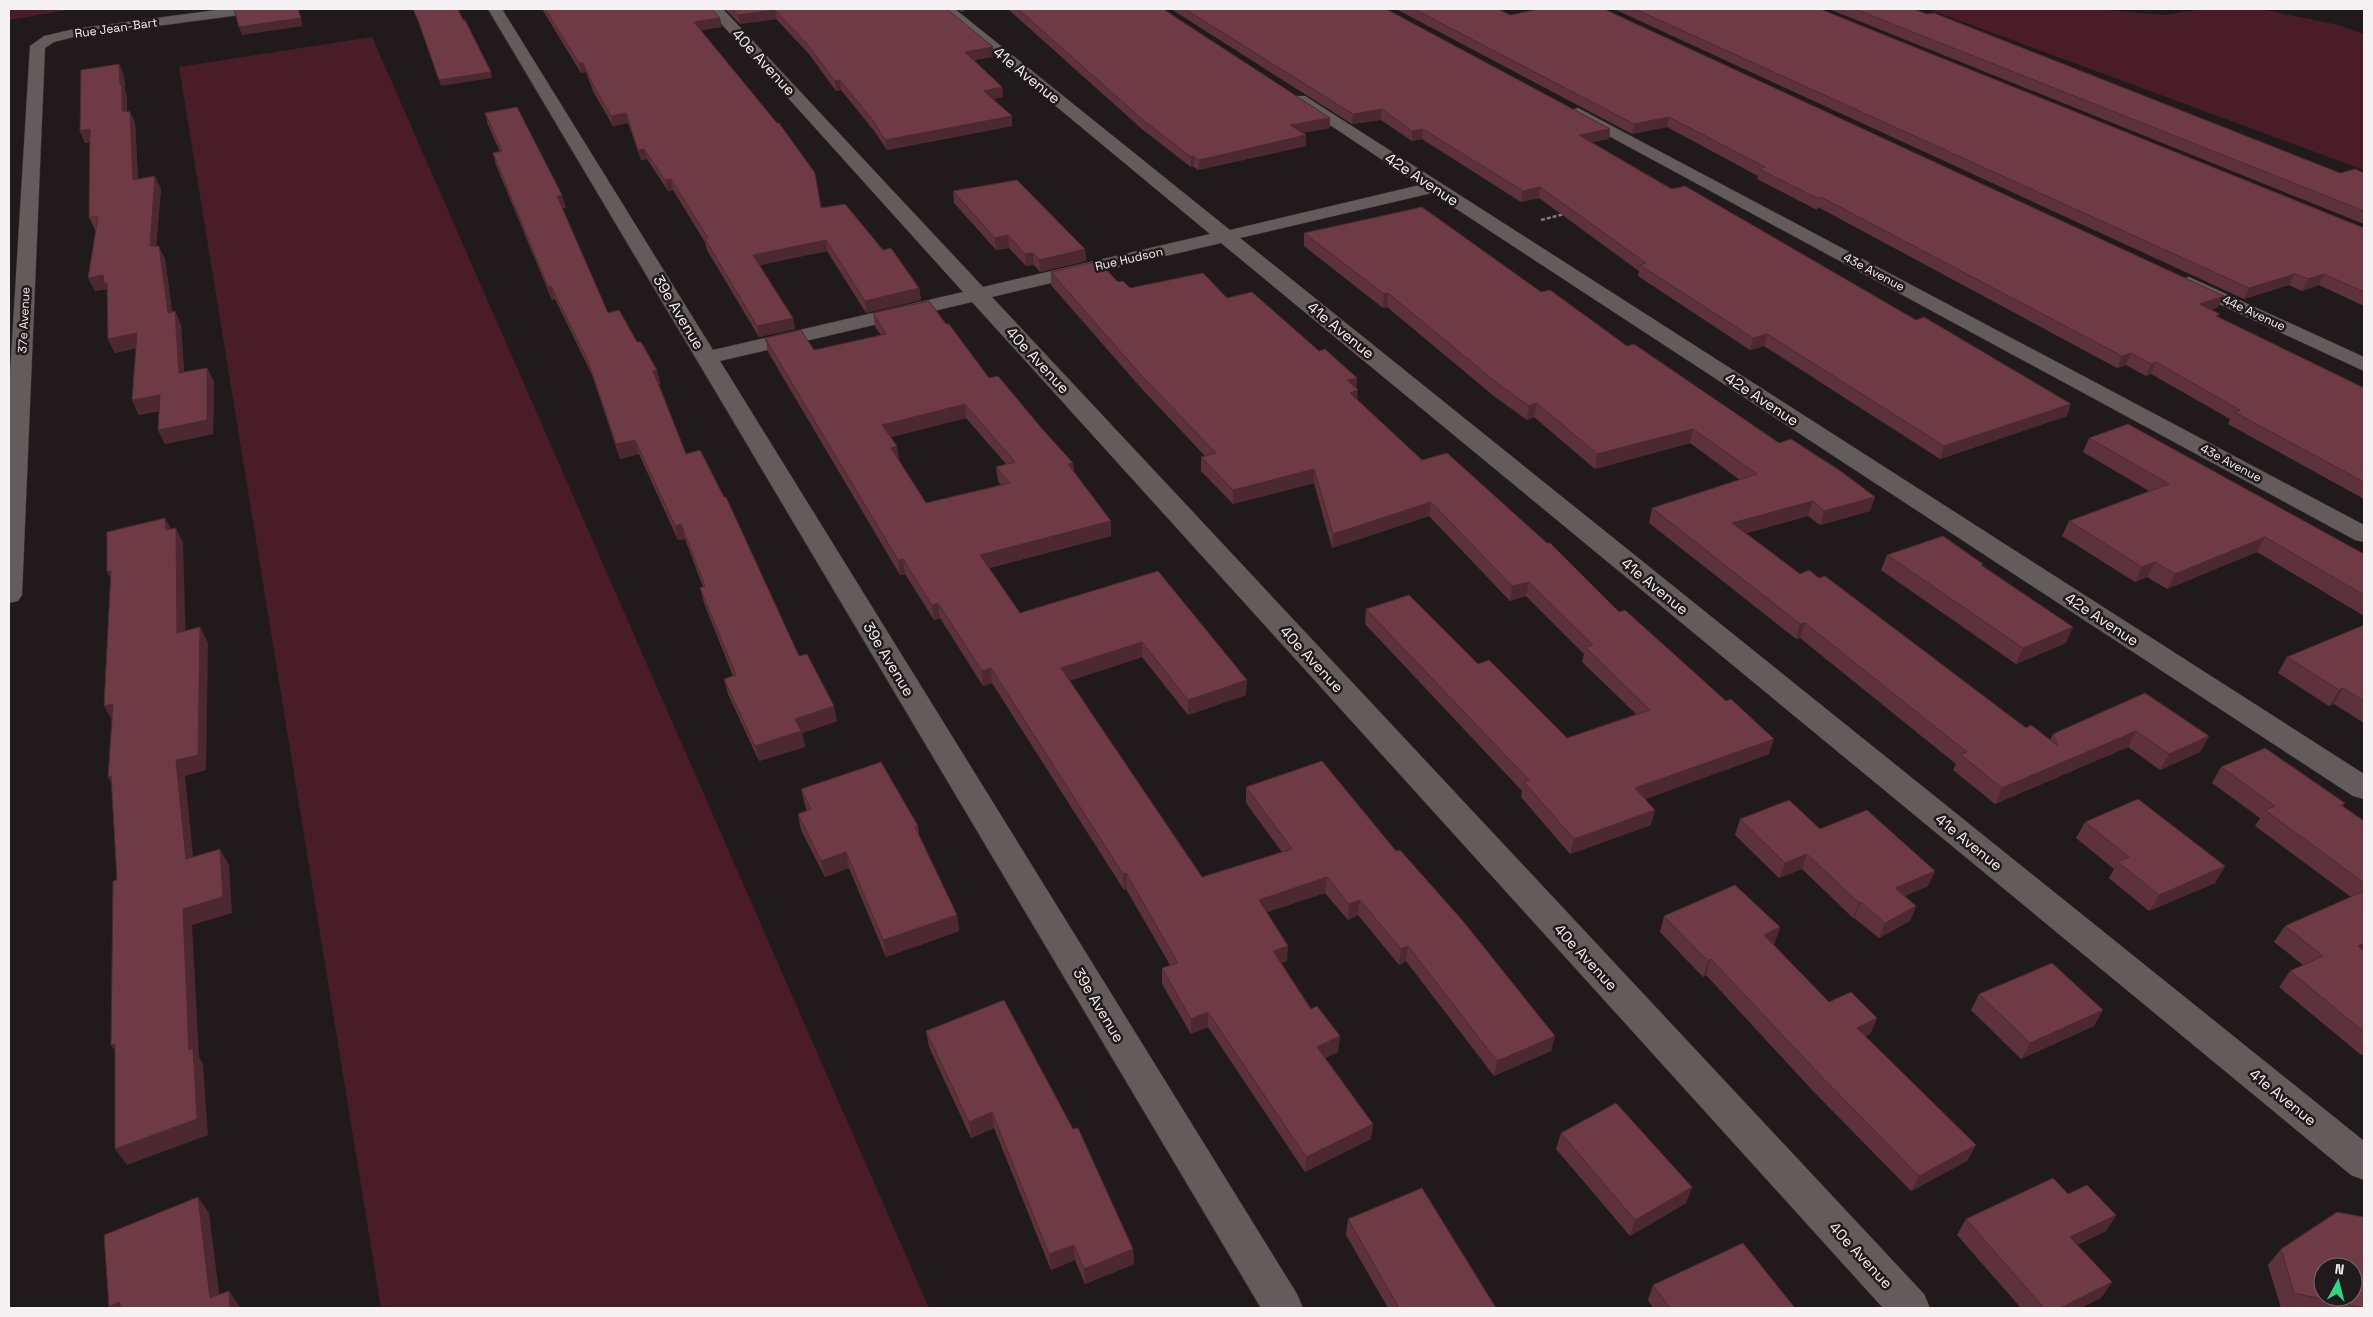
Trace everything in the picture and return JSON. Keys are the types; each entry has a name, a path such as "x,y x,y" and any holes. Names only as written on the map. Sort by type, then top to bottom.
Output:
{"street":[{"name":"Rue Jean-Bart","path":"38,46 49,40 74,33 255,9"},
{"name":"39e Avenue","path":"495,9 1283,1308"},
{"name":"40e Avenue","path":"715,9 1910,1308"},
{"name":"41e Avenue","path":"946,9 2364,1163"},
{"name":"37e Avenue","path":"9,595 38,46"},
{"name":"42e Avenue","path":"1285,90 2364,788"},
{"name":"43e Avenue","path":"1563,106 2364,534"},
{"name":"Rue Hudson","path":"707,358 1435,187"},
{"name":"44e Avenue","path":"2175,277 2364,365"}],"path":[{"path":"1502,230 1568,213"}],"shaded area":[{"path":"74,9 9,20 9,10"},
{"path":"1928,9 2097,9 2164,15 2197,10 2260,9 2338,25 2364,34 2364,170"},
{"path":"372,37 929,1308 381,1308 179,67"}],"building":[{"path":"234,9 298,9 301,18 239,27"},
{"path":"413,9 458,9 491,72 439,80"},
{"path":"545,9 712,9 720,18 694,22 777,123 779,123 815,173 821,208 845,204 883,250 891,248 919,288 865,301 826,240 753,255 793,318 757,326 705,239 708,238 671,179 665,180 644,149 638,150 626,113 611,116 583,63 579,63"},
{"path":"732,9 947,9 993,47 965,52 1002,87 984,91 1012,116 885,140 874,122 840,80 835,81 807,44 775,10 738,15"},
{"path":"1018,9 1163,9 1330,118 1290,125 1306,135 1199,160 1194,156 1191,157 1143,120"},
{"path":"1185,9 1386,9 1610,129 1579,135 1671,189 1685,186 1916,320 1924,317 2071,404 1944,446 1767,334 1753,338 1640,265 1646,263 1540,187 1523,191 1423,129 1412,131 1382,109 1353,114"},
{"path":"1414,9 1498,9 1510,15 1539,9 1604,9 2224,296 2199,304 2220,314 2216,316 2364,388 2364,482 2234,412 2240,410 2156,362 2151,364 2131,353 2122,356 1821,197 1819,199 1759,169 1765,167 1669,117 1634,124"},
{"path":"1635,9 1820,9 2364,228 2364,292 2324,274 2308,279 2295,274 2249,288"},
{"path":"1855,9 1913,9 1927,14 1934,13 2340,173 2355,169 2364,173 2364,211"},
{"path":"119,64 120,85 122,85 122,111 130,112 133,180 155,176 150,246 159,246 168,313 175,311 179,373 207,368 207,420 158,430 160,395 132,400 137,333 108,339 107,283 104,283 103,275 88,278 98,217 89,217 90,129 80,131 81,70"},
{"path":"517,107 562,195 557,196 608,313 619,310 637,342 641,342 657,370 653,371 686,454 700,450 724,497 726,497 799,656 807,654 834,706 795,719 801,731 755,746 724,679 736,675 700,588 705,586 681,524 675,526 635,440 616,444 588,361 551,286 548,287 493,153 502,151 485,113"},
{"path":"1017,180 1085,249 1039,260 1033,253 1025,254 1008,235 995,238 953,191"},
{"path":"1422,207 1541,292 1550,290 1627,346 1634,344 1779,443 1791,439 1842,472 1875,497 1824,511 1813,501 1732,523 1800,574 1809,570 1819,578 1825,576 2026,728 2031,725 2058,746 2053,734 2145,693 2209,736 2169,754 2136,731 2002,788 1960,754 1967,752 1805,623 1800,624 1652,508 1757,474 1693,429 1597,454 1537,403 1529,406 1497,383 1388,293 1384,294 1304,233"},
{"path":"1098,261 1118,282 1123,281 1130,288 1203,273 1227,298 1252,292 1319,351 1325,349 1357,378 1347,380 1358,390 1350,393 1422,460 1447,453 1547,543 1550,543 1619,612 1625,610 1726,701 1731,699 1774,739 1635,788 1655,810 1574,839 1524,782 1529,780 1366,609 1409,595 1478,664 1489,660 1567,738 1650,710 1585,647 1593,645 1529,582 1512,586 1431,502 1333,534 1314,469 1233,490 1201,457 1216,453 1141,375 1051,272"},
{"path":"929,301 946,324 949,324 989,378 998,376 1073,463 1068,464 1111,521 980,555 1020,613 1158,571 1247,680 1188,700 1142,642 1061,668 1202,877 1292,849 1246,787 1322,761 1396,851 1400,850 1463,921 1555,1036 1497,1061 1408,946 1401,949 1360,900 1349,904 1327,877 1259,900 1288,946 1273,951 1311,1009 1317,1006 1340,1036 1317,1047 1373,1124 1306,1157 1208,1012 1191,1019 1162,968 1178,963 1126,873 1123,874 991,668 982,671 938,603 932,605 903,559 898,560 765,338 801,330 814,350 886,334 873,313","holes":["965,404 1015,462 996,467 1010,483 926,503 891,448 897,446 882,425"]},
{"path":"2128,424 2364,554 2364,595 2265,537 2175,574 2155,562 2142,567 2069,521 2169,484 2089,438"},
{"path":"165,518 166,530 176,528 177,633 200,627 198,755 176,760 186,859 220,849 223,897 183,909 189,1050 193,1048 197,1119 115,1149 115,1044 111,1045 113,881 117,880 111,776 108,777 113,704 104,706 111,571 107,572 107,532"},
{"path":"1943,536 1983,564 1981,565 2073,627 2023,648 1887,555"},
{"path":"2364,625 2364,701 2343,688 2339,690 2287,657"},
{"path":"2265,748 2345,803 2341,805 2364,821 2364,883 2265,810 2275,806 2221,767"},
{"path":"881,762 918,826 915,827 957,915 883,940 846,852 821,861 798,814 811,809 801,789"},
{"path":"2138,799 2225,866 2159,895 2118,862 2129,857 2085,822"},
{"path":"1789,800 1820,829 1867,810 1935,871 1895,888 1916,906 1885,923 1861,902 1859,903 1807,854 1785,863 1740,819"},
{"path":"1735,885 1780,927 1764,935 1829,1002 1851,992 1877,1018 1857,1028 1976,1145 1919,1176 1820,1075 1711,959 1708,961 1664,916"},
{"path":"2364,891 2364,943 2358,946 2364,951 2364,1032 2290,971 2323,956 2285,926"},
{"path":"2052,963 2103,1010 2030,1043 1979,994"},
{"path":"1004,1000 1073,1129 1078,1128 1133,1249 1084,1269 1074,1245 1049,1254 992,1112 969,1122 926,1031"},
{"path":"1616,1103 1692,1187 1635,1220 1561,1133"},
{"path":"2053,1178 2068,1194 2087,1185 2116,1215 2070,1237 2112,1282 2060,1308 2044,1308 1966,1219"},
{"path":"1422,1188 1496,1308 1399,1308 1348,1219"},
{"path":"198,1197 210,1298 229,1291 230,1308 120,1308 120,1302 109,1307 104,1235"},
{"path":"2337,1212 2364,1217 2364,1308 2359,1307 2363,1307 2363,1257 2313,1257 2313,1297 2294,1293 2281,1249"},
{"path":"1743,1243 1795,1308 1670,1308 1653,1285"}]}
